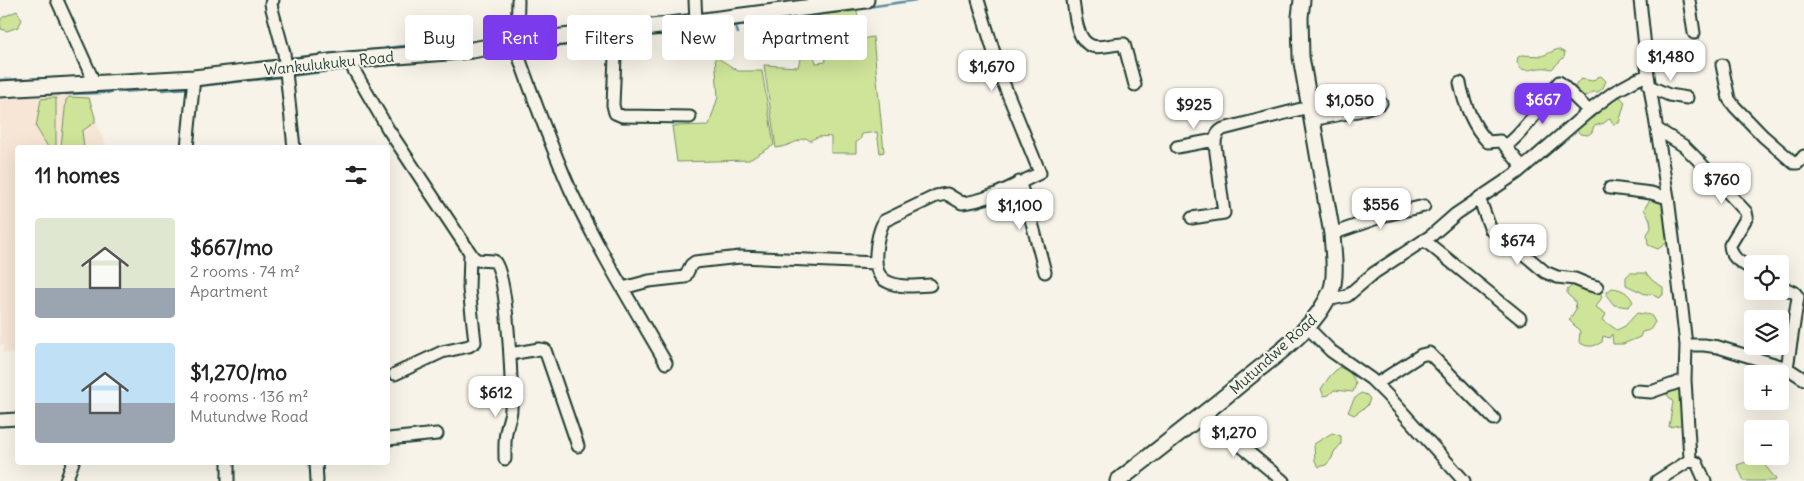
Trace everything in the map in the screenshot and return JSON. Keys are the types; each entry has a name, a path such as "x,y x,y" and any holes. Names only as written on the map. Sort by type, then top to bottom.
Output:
{"main road":[{"name":"Wankulukuku Road","path":"734,17 858,0"},
{"name":"Mutundwe Road","path":"1118,481 1308,327 1321,311 1331,290 1334,262 1332,234 1301,57 1300,17 1302,0"},
{"name":"Wankulukuku Road","path":"0,89 194,78 348,60 483,48"}],"street":[{"path":"57,0 95,84"},
{"path":"517,15 518,0"},
{"path":"695,0 696,15"},
{"path":"930,285 911,286 886,281 878,271 876,263 878,238 883,224 887,220 936,196 950,194 958,201 966,202 998,192 1040,173 1002,82 978,0"},
{"path":"1073,0 1079,29 1084,40 1092,46 1124,44 1135,85"},
{"path":"1640,0 1649,80 1668,198 1686,345 1685,380 1690,460"},
{"path":"1689,0 1694,33"},
{"path":"271,1 284,53 294,145"},
{"path":"348,60 388,129 470,253 476,260 492,260 499,266 505,301 510,354 511,407 505,439 505,459"},
{"path":"521,60 530,90 570,189 666,363"},
{"path":"615,60 613,106 615,113 622,116 690,118"},
{"path":"1722,65 1729,99 1735,107 1763,136 1794,163 1798,163 1804,156"},
{"path":"187,145 194,78"},
{"path":"1326,300 1347,296 1374,273 1424,240 1479,198 1523,168 1614,92 1636,80 1649,80 1669,95 1687,98"},
{"path":"1506,146 1515,139 1536,114 1544,100 1559,82 1589,111"},
{"path":"1460,83 1470,113 1482,135 1487,141 1501,141 1523,168"},
{"path":"1192,218 1224,212 1215,140 1218,132 1222,129 1310,113 1358,111 1381,103"},
{"path":"1657,129 1684,146 1746,212 1747,217 1730,245 1730,250 1736,259 1744,264"},
{"path":"1177,148 1215,140"},
{"path":"1019,182 1027,204 1045,272"},
{"path":"1610,188 1651,193 1668,198"},
{"path":"1479,198 1491,230 1505,238 1545,272 1557,278 1575,279 1598,287"},
{"path":"1332,234 1386,215 1424,206"},
{"path":"1424,240 1520,318"},
{"path":"394,374 442,352 468,346 475,342 469,290 470,253"},
{"path":"623,288 649,281 685,277 691,265 698,262 740,257 876,263"},
{"path":"1787,365 1798,297 1789,290"},
{"path":"1308,327 1331,351 1376,384 1464,481"},
{"path":"1686,345 1718,347 1777,365"},
{"path":"510,354 539,349 545,350 578,446"},
{"path":"1376,384 1421,355 1429,353 1494,420"},
{"path":"1789,369 1804,379"},
{"path":"1637,390 1652,392 1685,380"},
{"path":"1203,414 1283,481"},
{"path":"0,420 15,419"},
{"path":"390,439 438,434"},
{"path":"1657,481 1690,460"},
{"path":"1690,460 1696,463 1705,481"},
{"path":"66,481 72,465"},
{"path":"228,465 228,481"},
{"path":"316,465 317,481"}],"shaded area":[{"path":"56,95 90,96 98,129 106,145 15,145 15,354 2,352 4,346 0,345 0,99"}],"green space":[{"path":"17,11 22,20 18,27 7,31 1,29 0,21 3,17"},
{"path":"857,11 858,15 818,15"},
{"path":"873,37 884,152 880,153 877,132 862,134 860,140 856,142 856,153 831,153 831,137 826,136 817,137 810,141 806,138 776,148 764,65 798,67 800,60 815,60 816,63 826,62 826,60 867,60 867,38"},
{"path":"1558,49 1565,53 1564,57 1552,69 1521,69 1517,62 1518,57 1522,55 1542,56"},
{"path":"715,60 721,60 738,71 762,71 774,145 749,160 677,162 672,126 709,125 718,97"},
{"path":"1601,76 1606,81 1603,88 1598,92 1593,92 1587,96 1577,94 1577,82 1581,79 1593,81"},
{"path":"1619,96 1625,102 1619,123 1613,124 1610,118 1604,123 1594,126 1592,132 1588,135 1580,134 1577,130 1580,123 1593,118 1606,104"},
{"path":"69,97 89,98 95,122 82,131 84,145 61,145 66,100"},
{"path":"56,98 56,145 47,145 36,127 41,99"},
{"path":"1653,195 1670,196 1668,242 1658,249 1648,245 1647,234 1651,228 1650,220 1644,209"},
{"path":"1630,273 1646,273 1653,281 1663,287 1663,295 1658,298 1626,285 1626,277"},
{"path":"1574,284 1585,290 1588,288 1600,291 1602,297 1596,307 1606,314 1603,320 1617,330 1625,326 1637,313 1651,315 1655,322 1650,330 1642,332 1640,337 1623,344 1613,344 1612,334 1609,338 1603,336 1602,342 1596,345 1588,346 1582,344 1579,342 1580,331 1569,320 1576,309 1575,301 1567,294 1567,290"},
{"path":"1612,288 1625,292 1633,302 1628,307 1614,305 1607,296 1607,292"},
{"path":"1339,367 1350,372 1356,384 1353,392 1334,390 1329,395 1324,396 1321,389"},
{"path":"1683,384 1685,424 1669,427 1673,402 1664,391"},
{"path":"1361,393 1367,395 1370,399 1367,406 1354,415 1348,412 1354,399"},
{"path":"1332,433 1341,436 1341,444 1326,465 1319,467 1315,461 1314,444"},
{"path":"1744,463 1744,465 1765,465 1776,479 1775,481 1744,481 1737,465"}],"waterway":[{"path":"819,14 917,0"},
{"path":"735,25 738,33"},
{"path":"734,26 744,25"},
{"path":"557,29 562,29"},
{"path":"654,35 662,35"},
{"path":"557,46 567,45"},
{"path":"386,48 405,46"},
{"path":"370,50 380,49"},
{"path":"348,52 361,51"},
{"path":"318,55 336,53"},
{"path":"289,58 311,56"},
{"path":"266,62 281,59"},
{"path":"358,68 419,62"},
{"path":"290,76 348,69"},
{"path":"199,86 281,77"},
{"path":"0,80 57,78"},
{"path":"162,90 190,88"},
{"path":"107,93 114,91"},
{"path":"118,92 137,91"},
{"path":"66,94 104,93"},
{"path":"0,96 60,94"}]}
